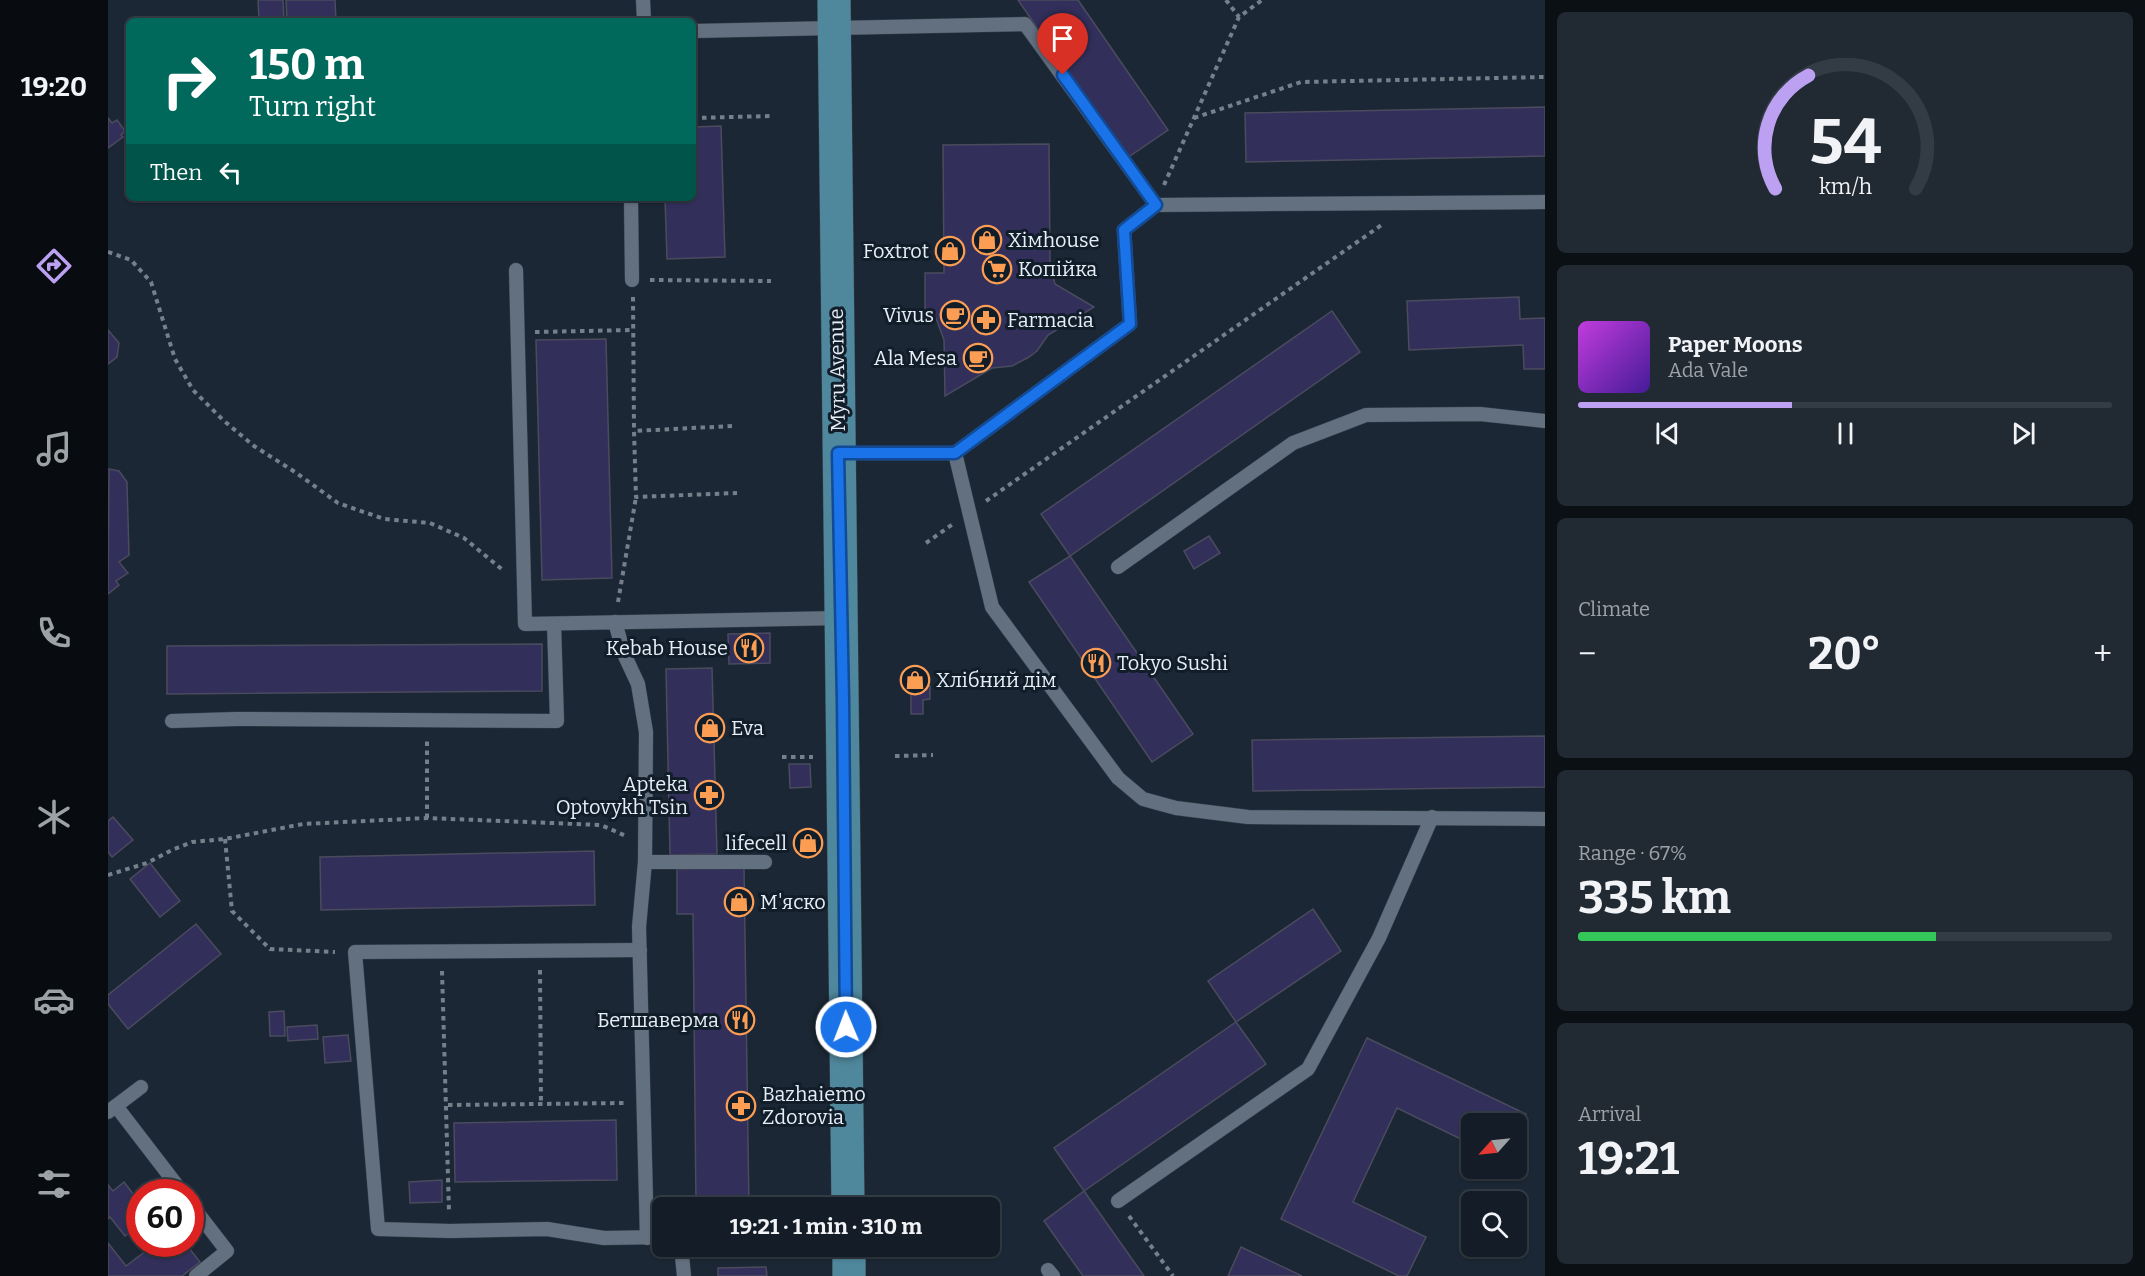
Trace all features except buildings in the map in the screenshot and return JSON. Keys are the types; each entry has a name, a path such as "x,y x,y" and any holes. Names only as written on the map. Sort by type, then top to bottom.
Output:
{"main road":[{"name":"Myru Avenue","path":"834,15 848,1197"},
{"path":"849,1257 849,1276"}],"lane":[{"path":"644,0 644,18"},
{"path":"696,31 834,15 1025,24 1156,205"},
{"path":"631,201 632,280"},
{"path":"838,453 955,453 1130,324 1124,230 1156,205 1545,202"},
{"path":"516,270 525,624 842,618"},
{"path":"1118,567 1293,443 1366,415 1480,414 1545,421"},
{"path":"955,453 992,607 1118,778 1143,799 1176,808 1248,817 1545,819"},
{"path":"615,622 624,654 638,684 646,732 645,862 639,927 647,1238"},
{"path":"172,721 236,719 557,721 554,624"},
{"path":"1118,1201 1308,1069 1379,938 1432,817"},
{"path":"645,862 765,862"},
{"path":"640,950 355,952 378,1229 450,1231 547,1229 604,1239 652,1238"},
{"path":"141,1087 112,1109 171,1179"},
{"path":"196,1276 227,1251 204,1221"},
{"path":"682,1257 684,1276"}],"path":[{"path":"1226,0 1239,17"},
{"path":"1156,205 1239,17 1262,0"},
{"path":"1194,118 1301,82 1545,77"},
{"path":"696,118 771,116"},
{"path":"985,502 1414,203"},
{"path":"108,252 130,260 151,282 175,359 193,390 254,447 295,472 338,503 384,519 430,522 464,538 500,566 524,592"},
{"path":"615,622 636,497 632,280 771,281"},
{"path":"517,333 633,330"},
{"path":"634,431 732,426"},
{"path":"636,497 737,493"},
{"path":"926,543 955,522"},
{"path":"427,721 427,818"},
{"path":"895,756 933,755"},
{"path":"782,757 814,757"},
{"path":"108,875 147,862 192,842 225,839 303,824 427,818 601,825 635,840 645,862"},
{"path":"225,839 232,912 270,949 355,952"},
{"path":"539,951 542,1104"},
{"path":"441,952 450,1231"},
{"path":"447,1105 644,1103"},
{"path":"1118,1201 1173,1276"}],"place":[{"name":"Хімhouse","path":"987,240"},
{"name":"Foxtrot","path":"950,251"},
{"name":"Копійка","path":"997,269"},
{"name":"Vivus","path":"955,315"},
{"name":"Farmacia","path":"986,320"},
{"name":"Ala Mesa","path":"978,358"},
{"name":"Kebab House","path":"749,648"},
{"name":"Tokyo Sushi","path":"1096,663"},
{"name":"Хлібний дім","path":"915,680"},
{"name":"Eva","path":"710,728"},
{"name":"Apteka Optovykh Tsin","path":"709,795"},
{"name":"lifecell","path":"808,843"},
{"name":"М'яско","path":"739,902"},
{"name":"Бетшаверма","path":"740,1020"},
{"name":"Bazhaiemo Zdorovia","path":"741,1106"}],"route":[{"path":"846,1027 838,453 955,453 1130,324 1124,230 1156,205 1063,75"}]}
